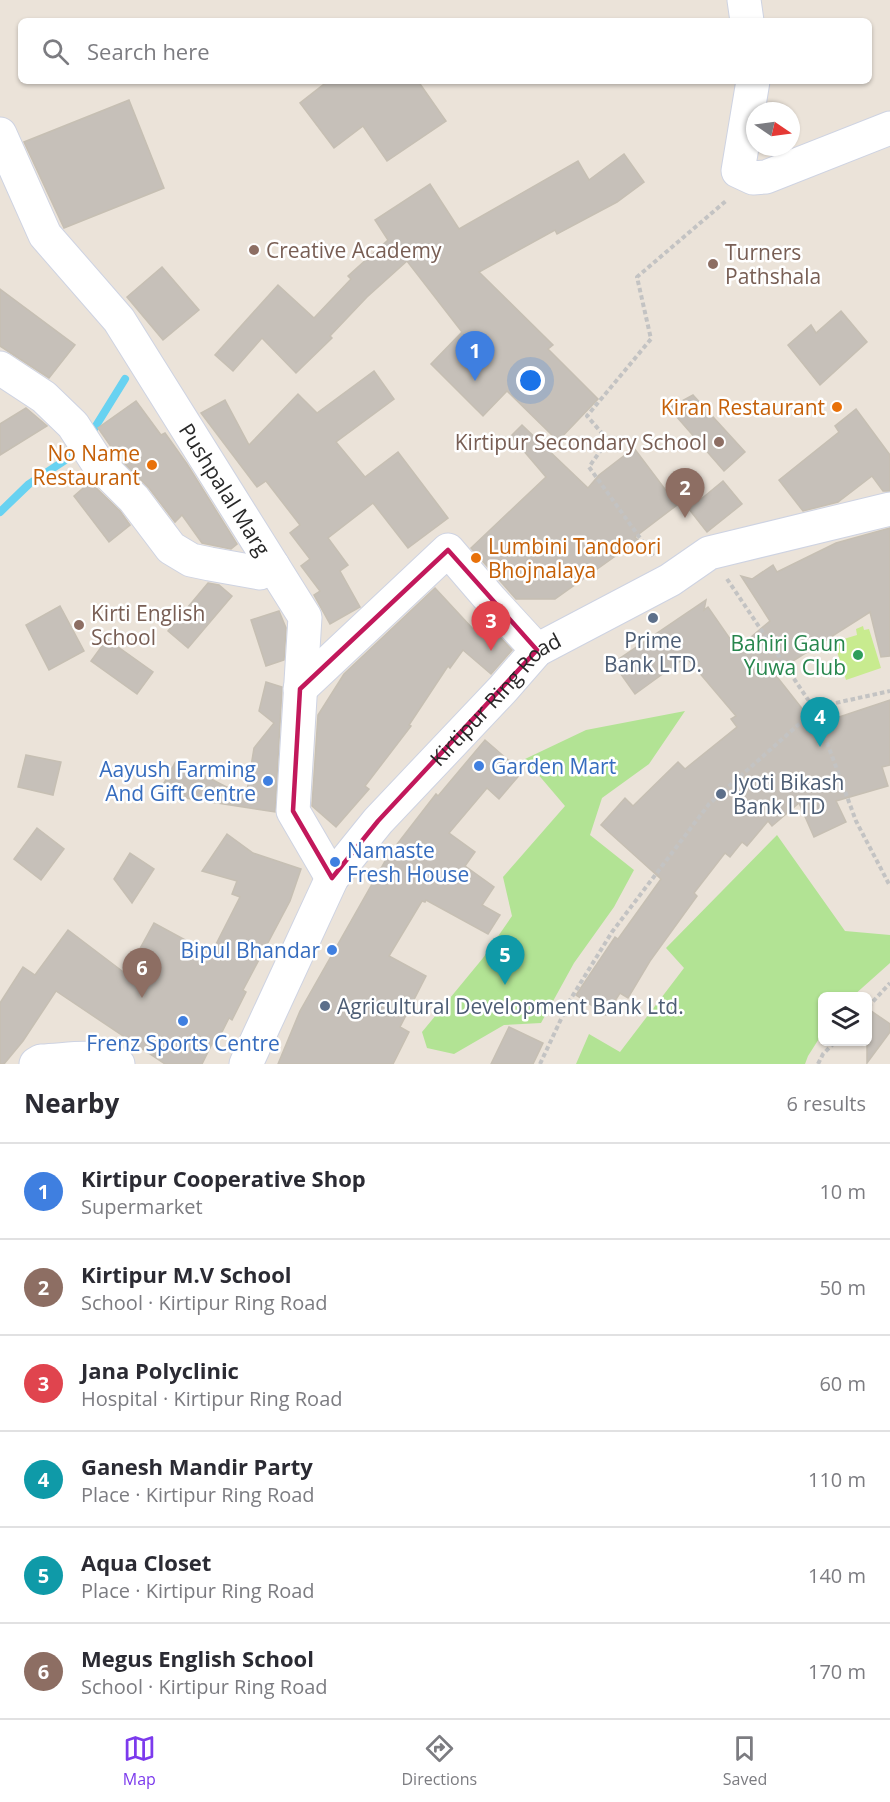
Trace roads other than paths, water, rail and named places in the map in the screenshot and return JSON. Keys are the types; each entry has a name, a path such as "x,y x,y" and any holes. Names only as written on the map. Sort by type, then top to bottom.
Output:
{"street":[{"path":"744,0 747,18"},
{"path":"752,84 738,171 753,178 766,177 890,128"},
{"name":"Pushpalal Marg","path":"0,134 45,235 119,320 305,617 293,811 332,878"},
{"path":"0,368 44,398 73,425 98,462 134,499 171,548 191,560 210,564 260,573 273,567"},
{"name":"Kirtipur Ring Road","path":"246,1064 332,878 378,821 537,650 670,580 709,553 890,509"},
{"path":"300,689 448,550 537,650"},
{"path":"36,1064 41,1061 101,1058 118,1064"}],"waterway":[{"path":"89,437 125,379"},
{"path":"0,512 29,484 73,455 80,447"}],"place":[{"name":"Creative Academy","path":"254,250"},
{"name":"Turners Pathshala","path":"713,264"},
{"name":"Kirtipur Cooperative Shop","path":"475,381"},
{"name":"Kiran Restaurant","path":"837,407"},
{"name":"Kirtipur Secondary School","path":"719,442"},
{"name":"No Name Restaurant","path":"152,465"},
{"name":"Kirtipur M.V School","path":"685,518"},
{"name":"Lumbini Tandoori Bhojnalaya","path":"476,558"},
{"name":"Prime Bank LTD.","path":"653,618"},
{"name":"Kirti English School","path":"79,625"},
{"name":"Jana Polyclinic","path":"491,651"},
{"name":"Bahiri Gaun Yuwa Club","path":"858,655"},
{"name":"Ganesh Mandir Party","path":"820,747"},
{"name":"Garden Mart","path":"479,766"},
{"name":"Aayush Farming And Gift Centre","path":"268,781"},
{"name":"Jyoti Bikash Bank LTD","path":"721,794"},
{"name":"Namaste Fresh House","path":"335,862"},
{"name":"Bipul Bhandar","path":"332,950"},
{"name":"Aqua Closet","path":"505,985"},
{"name":"Megus English School","path":"142,998"},
{"name":"Agricultural Development Bank Ltd.","path":"325,1006"},
{"name":"Frenz Sports Centre","path":"183,1021"}]}
